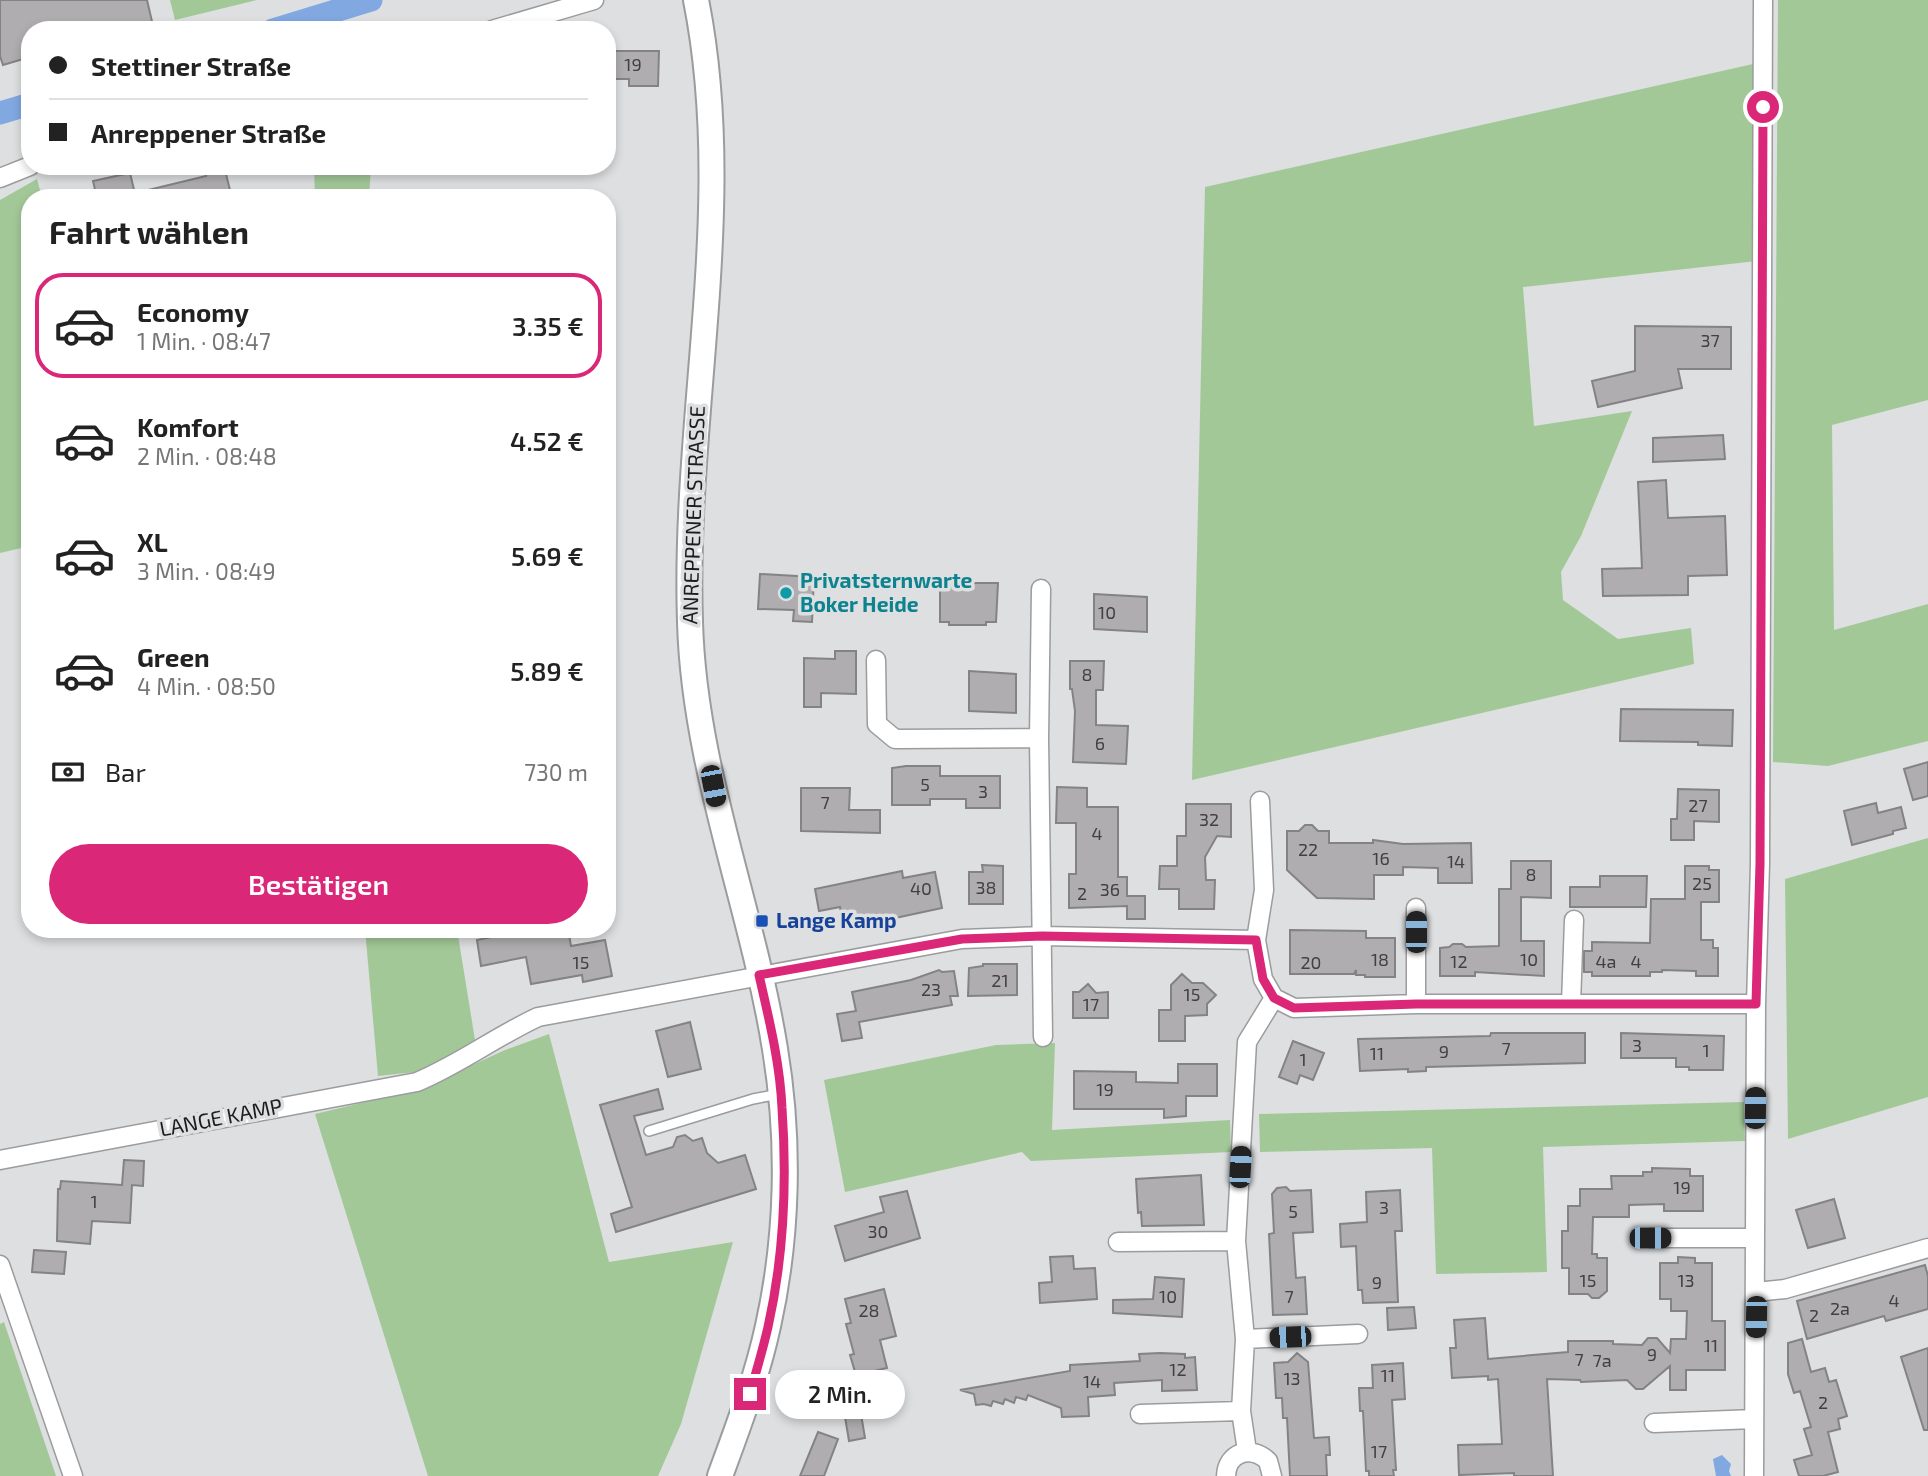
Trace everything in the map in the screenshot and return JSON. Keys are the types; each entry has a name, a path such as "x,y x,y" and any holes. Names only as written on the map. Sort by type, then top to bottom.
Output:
{"street":[{"path":"523,21 594,0"},
{"name":"ANREPPENER STRASSE","path":"696,0 710,99 711,218 693,457 690,627 699,714 712,782 775,1047 781,1093 784,1177 782,1243 771,1311 750,1394 720,1476"},
{"path":"1754,1476 1756,1004 1760,864 1763,0"},
{"path":"0,178 21,170"},
{"path":"1041,589 1039,738 1043,1037"},
{"path":"876,660 877,724 895,739 1039,738"},
{"path":"1260,801 1264,890 1256,940 1263,979 1274,998 1294,1008 1416,1004 1756,1004"},
{"path":"1416,908 1416,1004"},
{"path":"1571,1004 1574,920"},
{"name":"LANGE KAMP","path":"0,1160 416,1082 449,1068 505,1032 538,1017 962,939 1042,936 1256,940"},
{"path":"1247,1451 1241,1411 1245,1339 1236,1241 1247,1042 1274,998"},
{"path":"1650,1238 1754,1238"},
{"path":"1118,1242 1236,1241"},
{"path":"1756,1292 1785,1289 1928,1248"},
{"path":"0,1265 73,1476"},
{"path":"1245,1339 1358,1334"},
{"path":"1140,1414 1241,1411"},
{"path":"1654,1423 1754,1419"},
{"path":"1226,1476 1228,1464 1233,1458 1247,1451 1255,1452 1268,1461 1272,1476"}],"lane":[{"path":"649,1131 781,1093"}],"green space":[{"path":"170,0 257,0 175,20"},
{"path":"1778,0 1928,0 1928,400 1832,425 1834,630 1928,604 1928,741 1828,766 1773,762"},
{"path":"1753,64 1757,261 1523,287 1534,426 1632,411 1581,536 1561,572 1563,600 1618,639 1691,628 1694,664 1192,780 1205,187"},
{"path":"314,175 370,175 370,189 315,189"},
{"path":"37,179 40,189 21,189 21,548 0,553 0,200"},
{"path":"1928,838 1928,1097 1788,1139 1785,879"},
{"path":"366,938 458,938 475,1040 447,1058 415,1072 378,1076"},
{"path":"549,1034 609,1262 733,1242 681,1424 658,1476 428,1476 315,1114 420,1089 505,1050"},
{"path":"1055,1043 1052,1130 1230,1120 1231,1152 1031,1161 1022,1152 845,1192 824,1080 996,1045"},
{"path":"1744,1102 1745,1141 1543,1147 1547,1272 1436,1274 1432,1148 1260,1152 1259,1114"},
{"path":"4,1322 56,1476 0,1476 0,1324"}],"water":[{"path":"1722,1455 1731,1464 1731,1476 1716,1476 1713,1459"}],"building":[{"path":"0,0 147,0 152,21 21,21 21,60 3,65 0,56"},
{"path":"616,51 659,51 658,86 629,86 629,79 616,79"},
{"path":"130,175 134,189 95,189 93,181"},
{"path":"226,175 230,189 152,189 206,176"},
{"path":"1635,326 1731,327 1731,369 1678,369 1682,388 1598,407 1592,381 1635,371"},
{"path":"1723,435 1725,459 1653,462 1653,438"},
{"path":"1666,480 1668,518 1725,516 1727,575 1688,576 1688,595 1603,596 1602,569 1642,568 1638,482"},
{"name":"Privatsternwarte Boker Heide","path":"760,574 814,577 812,622 793,621 794,610 758,609"},
{"path":"940,583 998,583 996,622 986,622 986,625 949,625 949,622 940,622"},
{"path":"1094,594 1147,597 1147,632 1094,629"},
{"path":"835,651 856,651 856,694 821,693 821,707 804,707 804,658 835,659"},
{"path":"1070,661 1104,661 1103,690 1096,690 1096,725 1128,726 1126,764 1073,762 1075,711 1070,689"},
{"path":"969,671 1016,674 1016,713 969,711"},
{"path":"1621,709 1733,710 1732,746 1698,745 1698,742 1620,741"},
{"path":"1928,762 1928,796 1913,800 1904,769"},
{"path":"940,766 940,776 1000,776 1000,808 966,808 966,799 930,799 930,805 892,805 892,768"},
{"path":"1057,787 1087,788 1087,807 1118,807 1118,877 1127,877 1127,896 1145,896 1145,919 1127,919 1127,906 1069,908 1069,874 1076,874 1076,823 1056,823"},
{"path":"801,788 850,788 849,810 880,810 880,833 801,831"},
{"path":"1678,789 1719,790 1719,822 1694,821 1694,840 1671,840 1671,819 1677,819"},
{"path":"1876,803 1878,813 1901,807 1906,828 1852,845 1844,811"},
{"path":"1186,804 1231,804 1231,837 1217,836 1205,857 1206,880 1215,880 1214,909 1179,909 1179,889 1159,889 1160,866 1177,866 1177,836 1186,836"},
{"path":"1305,825 1312,825 1318,831 1329,831 1329,843 1373,843 1373,840 1403,844 1471,843 1472,883 1438,883 1438,868 1403,867 1403,875 1374,875 1374,899 1317,898 1287,870 1287,831 1299,831"},
{"path":"1511,861 1551,861 1551,898 1521,897 1521,941 1544,941 1544,976 1475,972 1475,976 1440,976 1440,948 1453,944 1466,947 1499,946 1499,889 1511,889"},
{"path":"982,865 1003,866 1003,904 969,904 969,872 983,872"},
{"path":"1685,866 1709,866 1709,870 1719,870 1719,902 1701,902 1701,940 1713,940 1713,948 1718,948 1718,976 1696,976 1696,971 1662,970 1650,972 1650,976 1592,976 1592,972 1584,972 1584,951 1592,951 1592,942 1650,943 1651,899 1685,899"},
{"path":"902,871 903,878 935,872 942,908 844,929 840,907 819,911 815,889"},
{"path":"1600,876 1647,876 1646,907 1570,907 1570,887 1600,887"},
{"path":"1290,930 1366,931 1366,938 1395,938 1395,977 1365,977 1356,975 1356,970 1354,974 1290,974"},
{"path":"570,938 571,946 605,940 612,976 583,982 582,975 531,984 526,957 481,966 477,940"},
{"path":"983,964 1017,964 1017,995 968,996 969,968"},
{"path":"939,970 954,971 958,996 950,996 952,1005 859,1022 862,1038 842,1041 837,1014 856,1011 852,992 911,980"},
{"path":"1182,974 1192,983 1203,983 1216,995 1207,1004 1207,1015 1185,1016 1185,1041 1159,1041 1159,1010 1171,1010 1171,985"},
{"path":"1088,984 1096,993 1108,992 1108,1018 1073,1018 1073,992 1079,992"},
{"path":"690,1022 701,1069 668,1077 656,1031"},
{"path":"1491,1033 1585,1033 1585,1063 1426,1067 1426,1071 1408,1072 1408,1069 1360,1071 1358,1039 1490,1036"},
{"path":"1621,1033 1724,1036 1723,1070 1689,1070 1689,1067 1676,1067 1676,1058 1621,1058"},
{"path":"1293,1041 1324,1053 1313,1080 1300,1075 1297,1084 1279,1077"},
{"path":"1178,1064 1217,1064 1217,1096 1186,1096 1186,1116 1164,1118 1164,1109 1074,1109 1074,1071 1136,1072 1136,1082 1178,1083"},
{"path":"658,1089 663,1109 634,1116 646,1155 673,1147 677,1137 685,1135 693,1141 702,1138 707,1153 718,1163 745,1155 756,1189 616,1232 611,1214 632,1207 600,1105"},
{"path":"124,1160 144,1161 143,1186 132,1185 130,1223 92,1221 90,1244 57,1241 58,1189 61,1181 122,1185"},
{"path":"1652,1168 1690,1169 1690,1176 1703,1176 1703,1211 1664,1211 1664,1204 1629,1205 1629,1217 1593,1217 1592,1254 1597,1254 1597,1258 1607,1258 1607,1291 1599,1298 1592,1298 1588,1294 1569,1294 1569,1268 1562,1268 1562,1231 1568,1231 1568,1206 1580,1206 1580,1189 1612,1189 1611,1176 1643,1176 1643,1172 1652,1172"},
{"path":"1201,1175 1204,1225 1142,1226 1141,1212 1138,1213 1136,1179"},
{"path":"1286,1187 1290,1191 1311,1190 1313,1232 1293,1233 1296,1278 1305,1277 1307,1314 1273,1315 1269,1234 1274,1233 1272,1194 1277,1188"},
{"path":"1400,1190 1402,1231 1395,1231 1398,1302 1363,1303 1362,1290 1358,1290 1356,1246 1341,1247 1340,1224 1367,1222 1366,1192"},
{"path":"907,1191 920,1238 845,1261 835,1226 884,1212 880,1197"},
{"path":"1834,1199 1845,1238 1808,1248 1796,1210"},
{"path":"34,1250 66,1252 64,1274 32,1272"},
{"path":"1073,1256 1074,1269 1095,1268 1097,1299 1040,1303 1039,1283 1052,1282 1050,1257"},
{"path":"1678,1257 1695,1258 1695,1263 1712,1263 1712,1321 1725,1321 1725,1370 1686,1370 1686,1390 1670,1390 1670,1366 1643,1389 1636,1389 1627,1380 1581,1382 1547,1379 1553,1476 1514,1476 1514,1473 1459,1475 1458,1445 1502,1444 1498,1379 1488,1380 1488,1376 1452,1378 1450,1348 1456,1348 1454,1320 1485,1318 1488,1359 1568,1352 1568,1341 1613,1341 1613,1344 1642,1345 1648,1338 1657,1338 1670,1353 1671,1339 1686,1339 1687,1311 1671,1311 1671,1299 1660,1299 1660,1263 1678,1263"},
{"path":"1925,1265 1928,1276 1928,1309 1886,1321 1884,1316 1807,1339 1797,1301"},
{"path":"1155,1277 1184,1279 1182,1317 1113,1313 1113,1300 1153,1299"},
{"path":"884,1289 896,1336 880,1340 887,1368 856,1375 850,1355 854,1354 846,1324 851,1323 845,1299"},
{"path":"1414,1307 1416,1328 1388,1330 1387,1308"},
{"path":"1802,1339 1811,1372 1825,1368 1829,1382 1836,1380 1847,1416 1838,1419 1840,1429 1828,1432 1838,1472 1823,1476 1799,1476 1794,1460 1812,1455 1804,1429 1811,1427 1800,1391 1794,1393 1788,1374 1788,1343"},
{"path":"1928,1348 1928,1430 1924,1430 1901,1357"},
{"path":"1297,1353 1308,1362 1314,1438 1329,1437 1327,1476 1290,1476 1287,1418 1283,1418 1282,1398 1276,1398 1274,1363 1288,1362"},
{"path":"1139,1354 1185,1354 1185,1358 1195,1357 1197,1390 1162,1391 1162,1380 1114,1383 1115,1395 1088,1397 1089,1416 1062,1417 1061,1408 1028,1395 1026,1400 1016,1397 1014,1403 1005,1399 1003,1404 993,1401 991,1406 976,1405 974,1394 960,1390 1070,1371 1070,1365 1140,1361"},
{"path":"1403,1363 1405,1399 1392,1400 1396,1470 1393,1470 1394,1476 1369,1476 1369,1471 1366,1471 1359,1388 1373,1388 1372,1365"},
{"path":"860,1408 865,1438 849,1441 844,1411"},
{"path":"818,1432 838,1439 824,1476 800,1476"}],"waterway":[{"path":"302,21 371,0"},
{"path":"0,113 21,107"}],"place":[{"name":"Privatsternwarte Boker Heide","path":"786,593"},
{"name":"Lange Kamp","path":"762,921"}],"route":[{"path":"750,1394 769,1325 782,1243 784,1177 781,1093 775,1047 759,975 962,939 1042,936 1256,940 1263,979 1274,998 1294,1008 1416,1004 1756,1004 1760,864 1763,107"}]}
